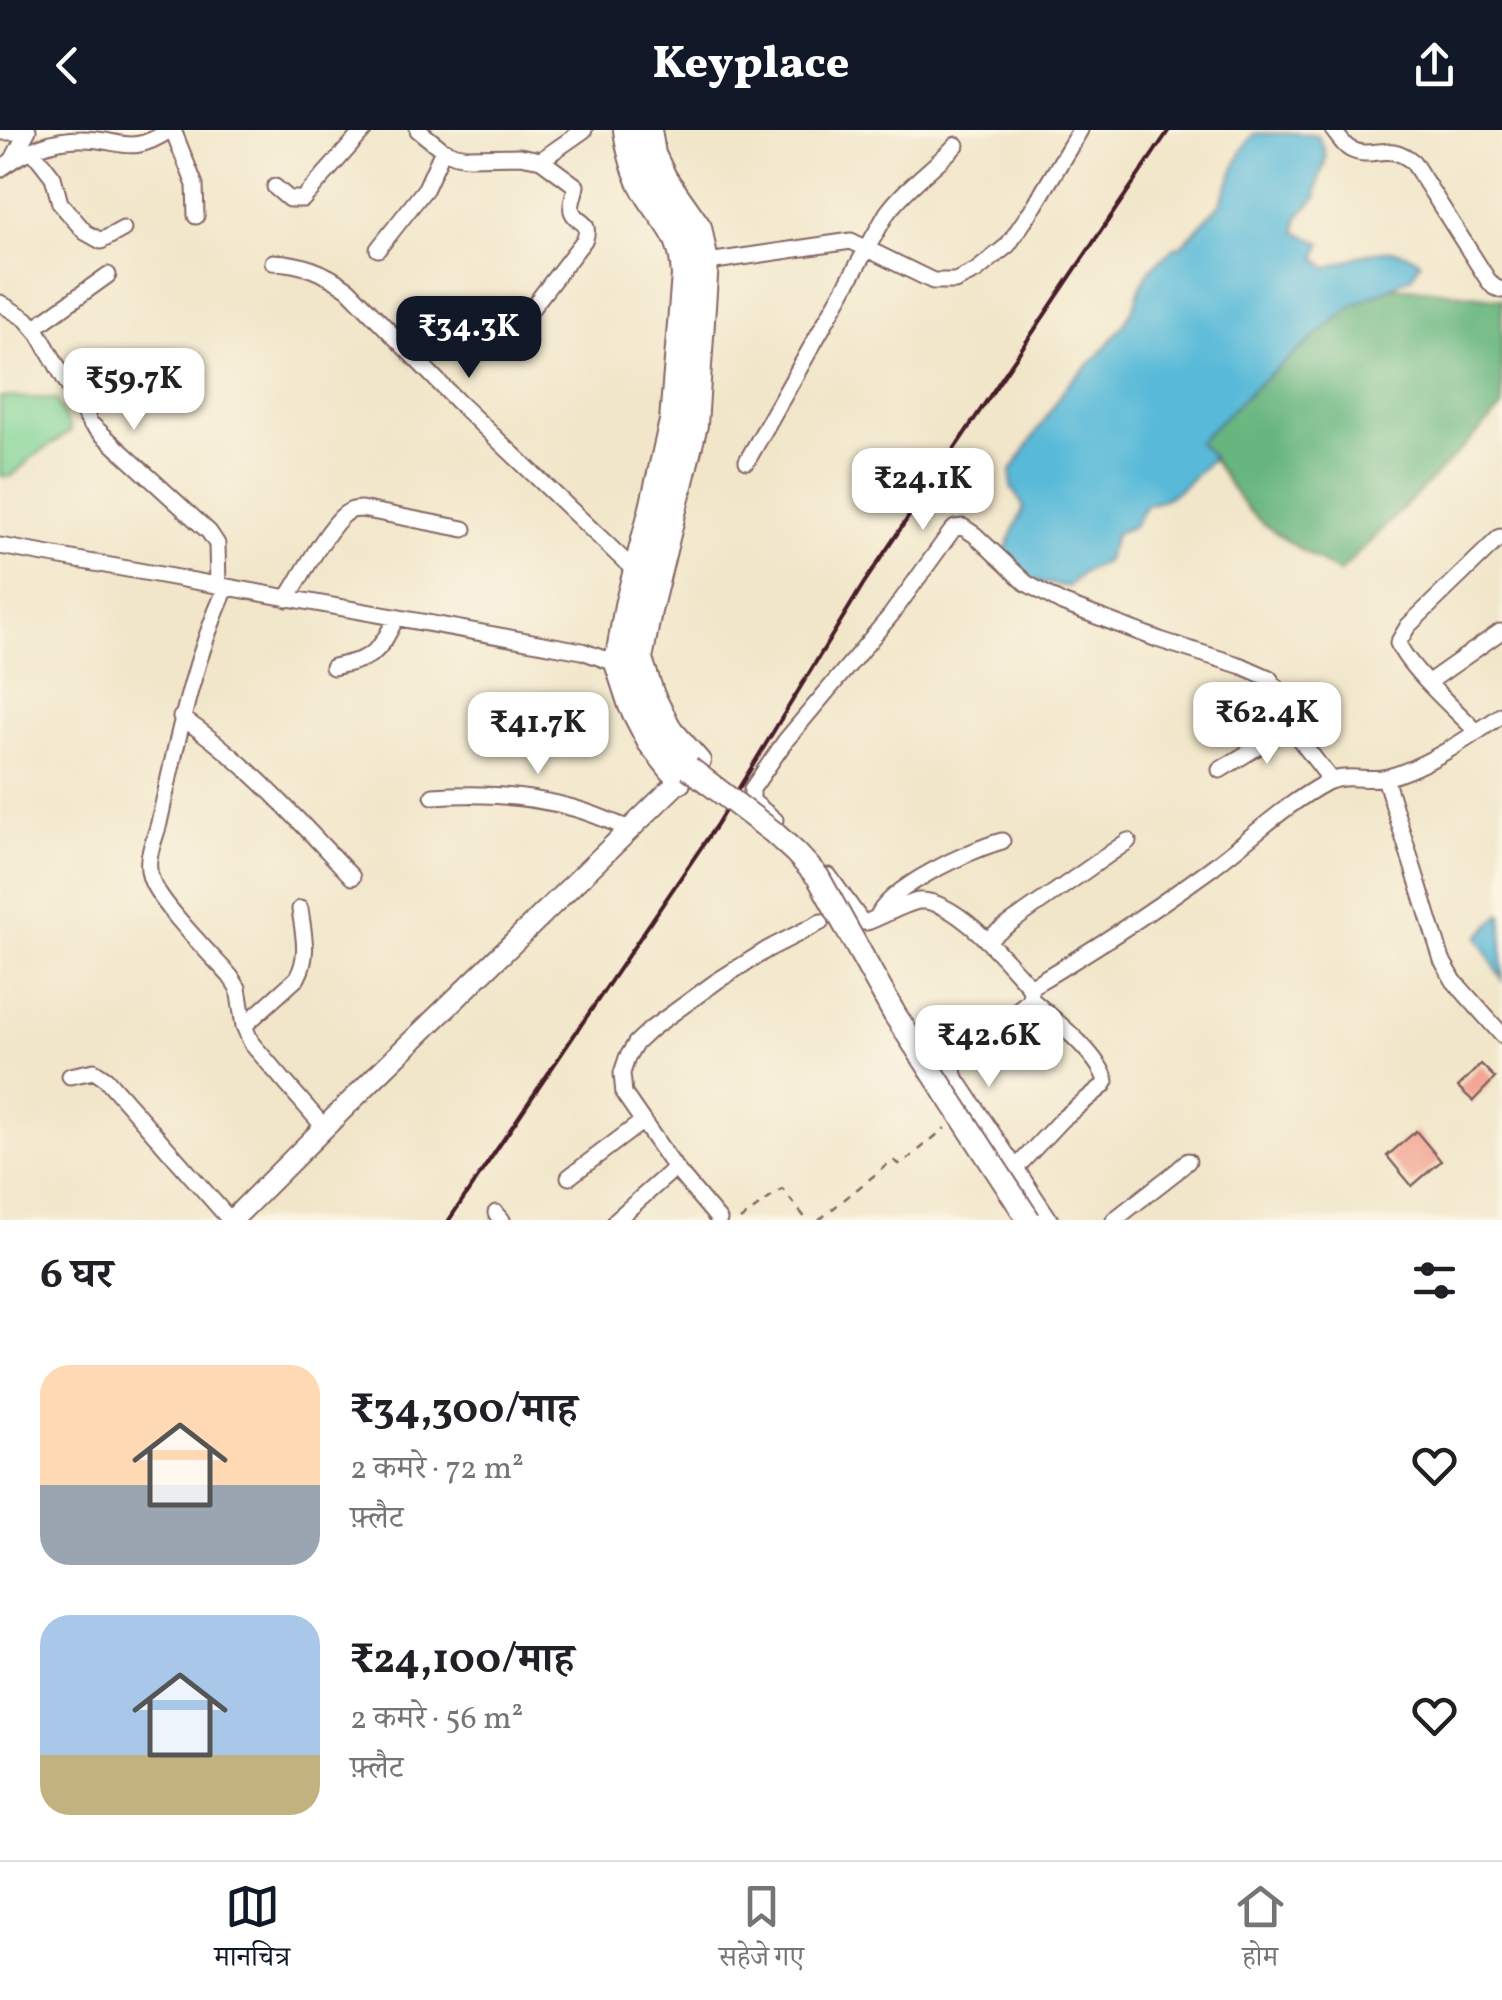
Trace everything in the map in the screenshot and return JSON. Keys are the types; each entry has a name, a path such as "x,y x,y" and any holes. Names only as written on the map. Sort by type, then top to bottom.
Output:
{"highway":[{"path":"636,130 653,180 689,240 694,275 682,423 632,636 632,658 642,699 659,734 689,768 773,832 818,877 894,1015 1028,1220"}],"main road":[{"path":"624,130 630,162 642,190 676,238 682,275 670,421 616,654 629,706 648,743 680,783"},
{"path":"231,1220 700,762 671,728 642,659 697,425 708,262 701,226 666,177 651,130"}],"street":[{"path":"6,164 58,142 82,139 128,147 172,130 196,184 196,216"},
{"path":"275,188 289,199 304,199 364,130"},
{"path":"418,130 443,150 468,157 520,156 541,160 576,186 571,208 587,227 586,239 528,313"},
{"path":"541,160 584,130"},
{"path":"708,262 851,241 933,281 955,281 976,272 1008,245 1080,130"},
{"path":"1334,130 1350,150 1399,152 1413,162 1488,280 1502,290"},
{"path":"6,164 28,131"},
{"path":"0,132 28,131"},
{"path":"746,460 898,197 956,145"},
{"path":"32,150 53,176 60,202 85,232 101,240 123,229"},
{"path":"378,250 426,188 443,150"},
{"path":"273,262 293,262 312,268 348,290 457,401 634,570"},
{"path":"34,328 108,275"},
{"path":"0,303 34,328 90,423 209,532 217,544 222,587 181,717 148,861 150,878 159,895 238,988 244,1026 252,1044 324,1127"},
{"path":"287,599 341,516 352,510 464,529"},
{"path":"1016,1169 1061,1120 1104,1086 1104,1073 972,925 949,910 918,900 867,922 858,920 821,865 752,801 751,792 786,740 891,616 955,528 968,530 1026,583 1062,603 1268,678 1283,696 1290,727 1331,780"},
{"path":"1477,732 1400,650 1398,643 1500,537"},
{"path":"0,546 582,652 616,654"},
{"path":"333,667 364,660 376,652 396,618"},
{"path":"1429,682 1500,632"},
{"path":"1050,1220 954,1078 953,1069 961,1056 1030,993 1213,866 1290,805 1331,780 1385,778 1425,762 1502,715"},
{"path":"181,717 257,778 352,876"},
{"path":"1220,770 1290,727"},
{"path":"1385,778 1442,960 1454,981 1502,1035"},
{"path":"433,796 516,796 578,809 632,829"},
{"path":"877,918 880,908 932,872 980,847 1002,841"},
{"path":"986,940 1128,841"},
{"path":"244,1026 302,969 306,952 300,909"},
{"path":"719,1220 675,1168 624,1094 622,1073 636,1043 717,981 821,922"},
{"path":"70,1076 94,1071 106,1079 231,1220"},
{"path":"569,1177 642,1121"},
{"path":"1114,1220 1178,1172 1188,1160"},
{"path":"616,1220 675,1168"}],"path":[{"path":"819,1220 893,1160 901,1165 954,1121"},
{"path":"740,1220 782,1188 808,1220"}],"green space":[{"path":"1389,287 1502,299 1502,408 1339,573 1252,514 1198,442 1255,387 1352,306"},
{"path":"0,397 56,399 71,431 12,476 0,476"}],"water":[{"path":"1254,134 1317,136 1325,153 1317,197 1298,217 1296,232 1322,243 1316,258 1327,268 1386,251 1409,255 1420,262 1411,277 1352,306 1255,387 1198,442 1213,457 1174,493 1146,505 1134,526 1116,533 1105,562 1082,573 1068,587 1033,581 1004,553 1024,507 1011,487 1011,471 1068,384 1123,326 1150,269 1176,246 1180,247 1220,204 1242,150"},
{"path":"1502,915 1502,980 1478,937"}],"building":[{"path":"1481,1064 1495,1078 1473,1101 1458,1087"},
{"path":"1416,1131 1441,1161 1412,1186 1387,1156"}],"railway":[{"path":"449,1220 717,824 864,583 1169,130"}]}
